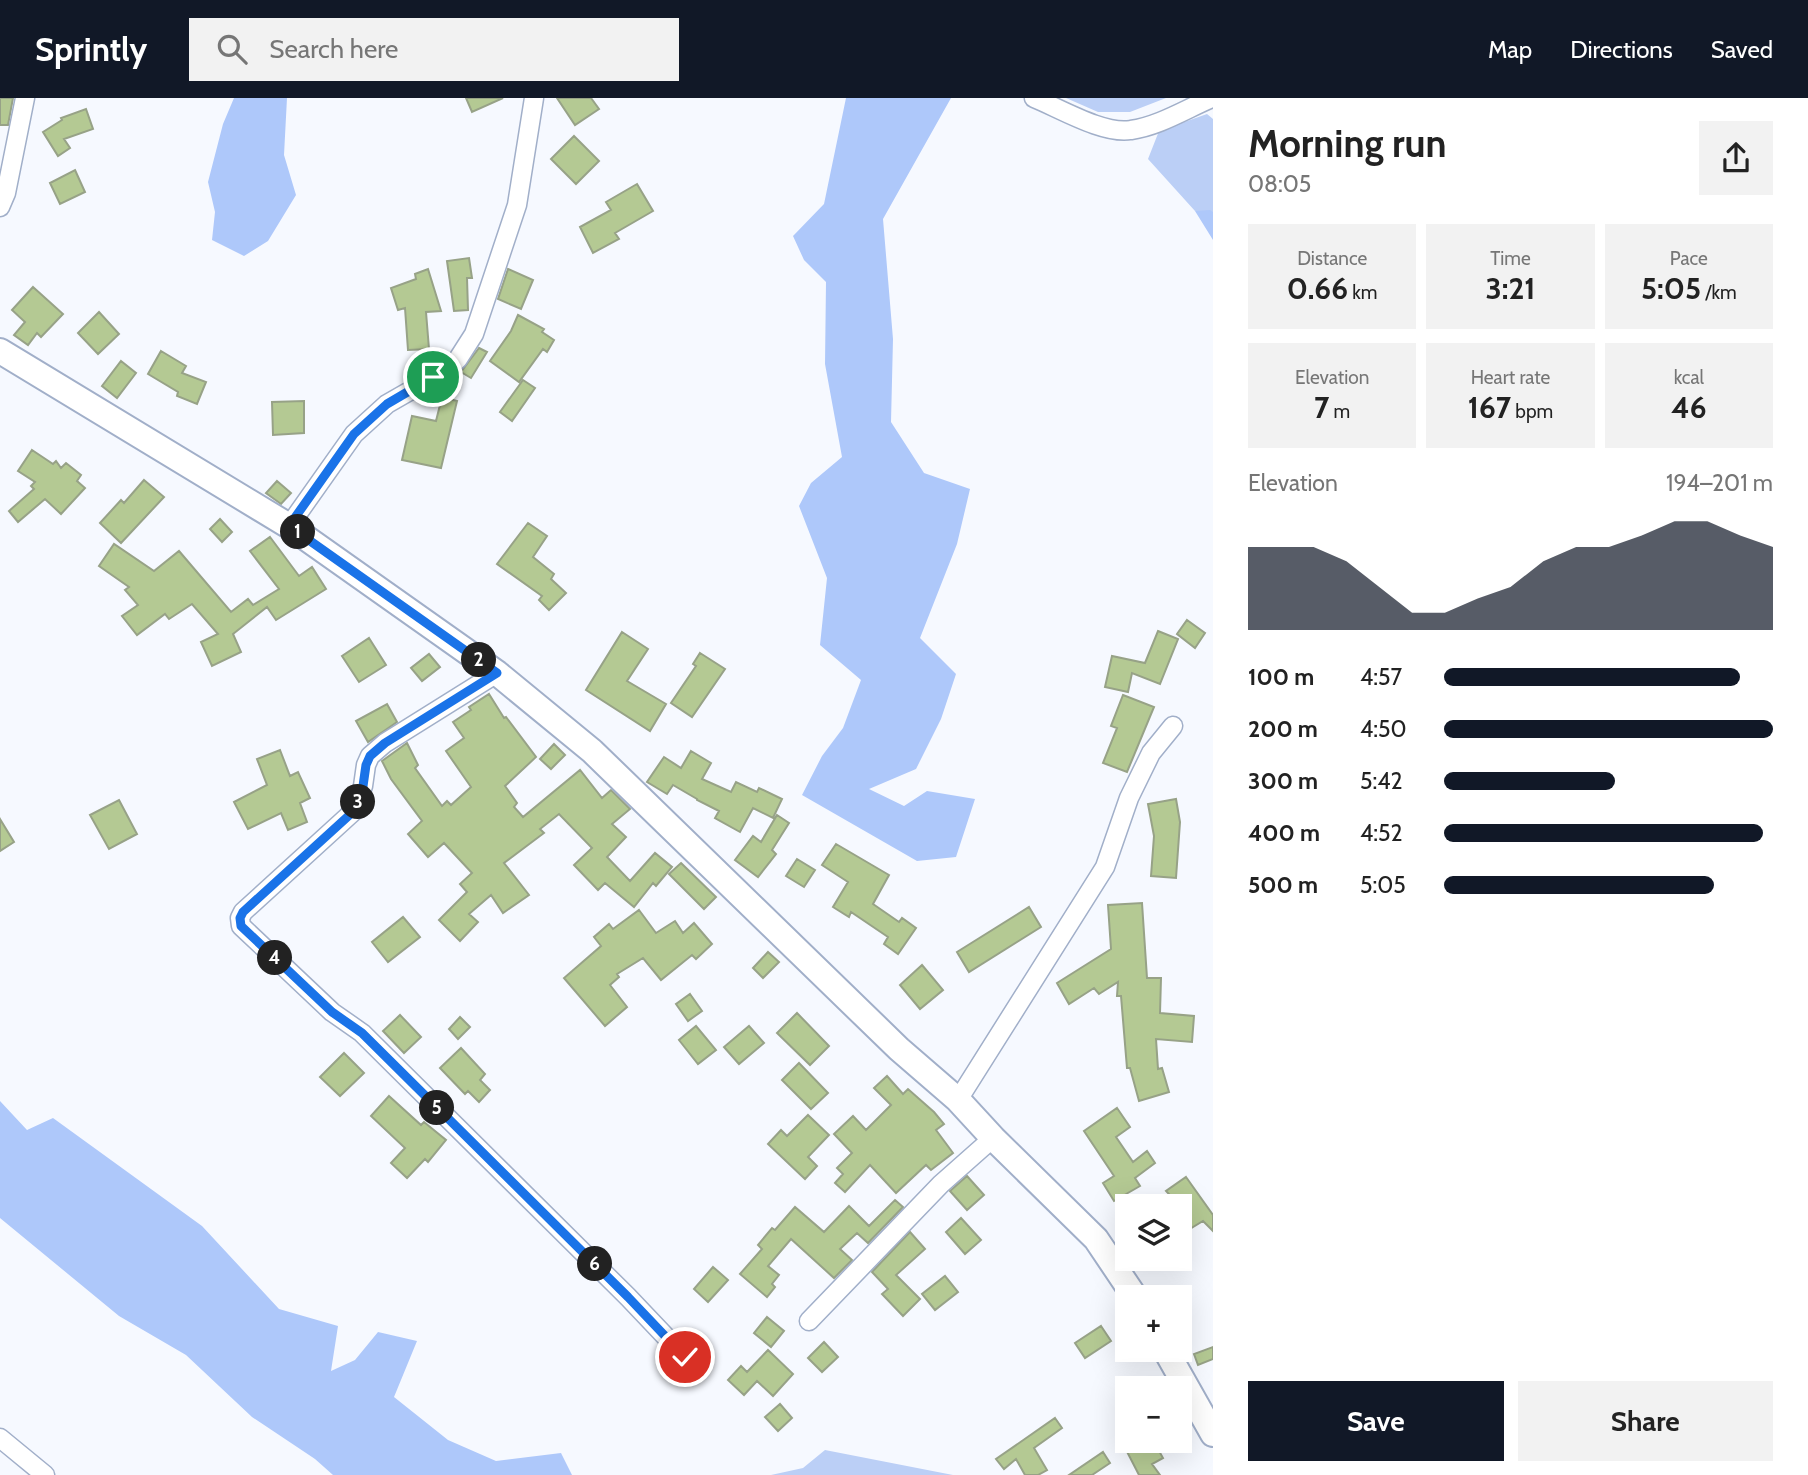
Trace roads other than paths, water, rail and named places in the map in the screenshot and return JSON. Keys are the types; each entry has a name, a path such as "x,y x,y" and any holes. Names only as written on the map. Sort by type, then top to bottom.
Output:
{"street":[{"path":"0,208 6,193 24,98"},
{"path":"289,526 354,434 387,404 448,369 474,334 517,205 534,98"},
{"path":"1034,98 1112,130 1129,131 1148,126 1212,98"},
{"path":"0,351 289,526 497,673 592,751 900,1049 958,1100 1096,1239 1127,1285"},
{"path":"497,673 385,743 370,756 355,810 249,906 240,918 241,926 332,1012 362,1033 685,1357"},
{"path":"958,1100 1105,867 1129,798 1140,775 1151,753 1173,726"},
{"path":"809,1321 941,1184 993,1138"},
{"path":"1172,1362 1213,1434"},
{"path":"0,1438 45,1475"}]}
